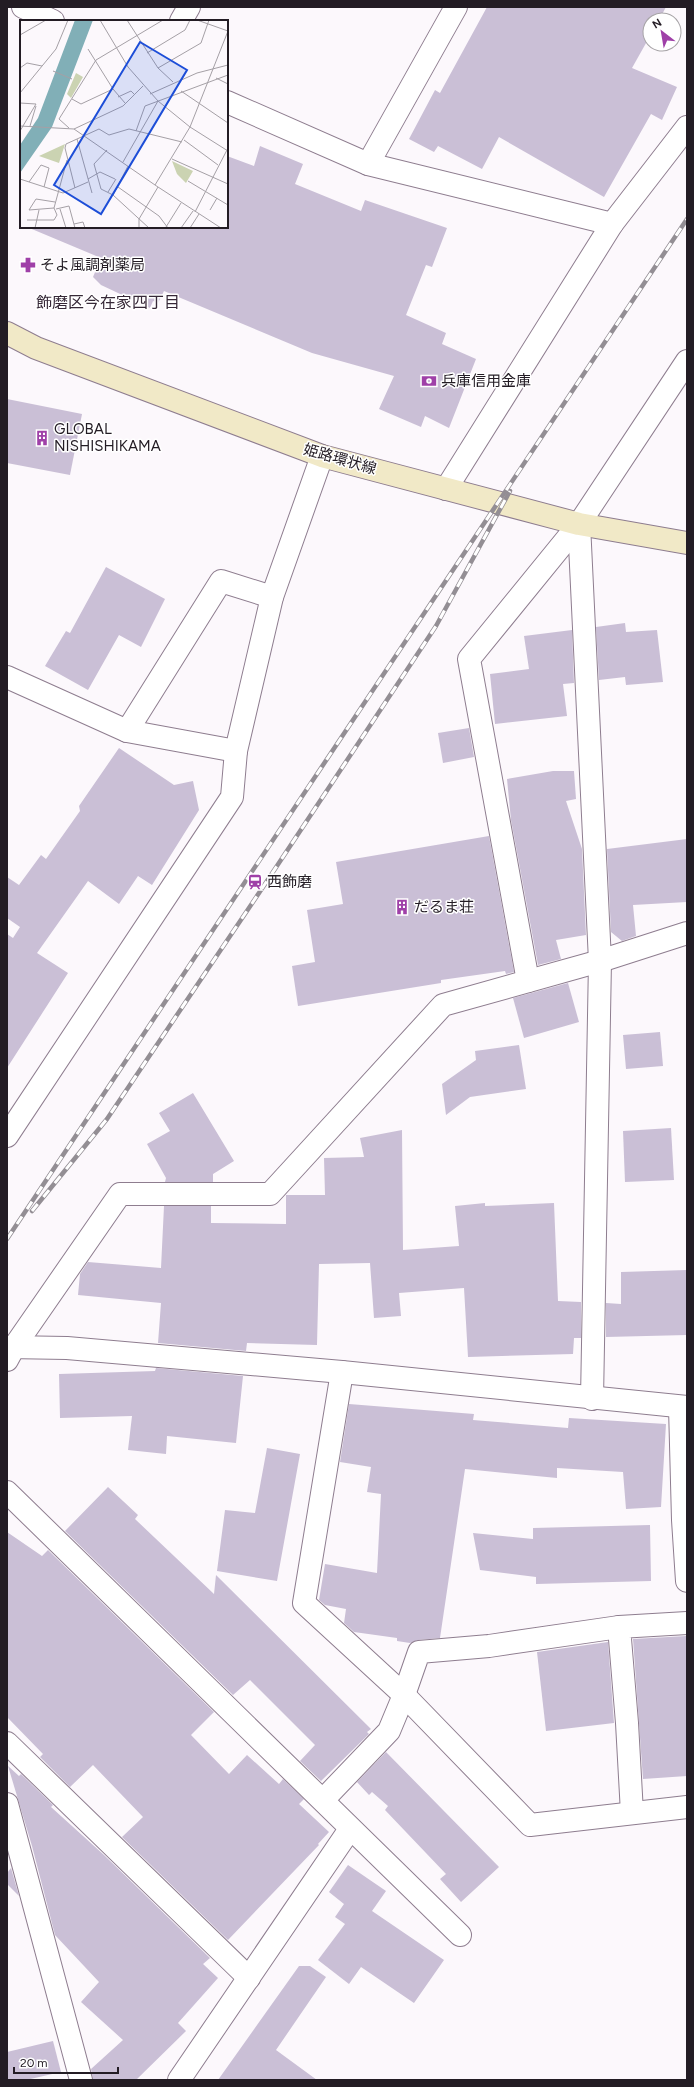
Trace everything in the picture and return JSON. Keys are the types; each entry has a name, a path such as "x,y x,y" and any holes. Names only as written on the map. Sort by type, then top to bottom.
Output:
{"main road":[{"name":"姫路環状線","path":"7,333 36,348 322,456 579,524 687,543"}],"street":[{"path":"24,7 50,20"},
{"path":"182,20 189,7"},
{"path":"368,164 456,7"},
{"path":"228,102 368,164 612,224"},
{"path":"446,488 612,224 687,128"},
{"path":"528,980 469,659 579,524 687,361"},
{"path":"7,1136 232,797 236,751 272,597 322,456"},
{"path":"579,524 600,961 592,1399"},
{"path":"127,731 221,581 272,597"},
{"path":"10,686 127,731 236,751"},
{"path":"9,1351 120,1194 270,1194 443,1005 600,961 687,933"},
{"path":"9,1351 67,1348 342,1372 592,1399 683,1407 682,1520 687,1581"},
{"path":"342,1372 304,1603 404,1695 530,1824 687,1807"},
{"path":"7,1492 460,1935"},
{"path":"323,1800 389,1731 404,1695 419,1652 489,1646 619,1627 687,1623"},
{"path":"619,1627 627,1722 632,1813"},
{"path":"7,1743 249,1978"},
{"path":"7,1804 81,2080"},
{"path":"179,2080 350,1829"}],"building":[{"path":"487,7 666,7 663,12 642,12 642,50 632,68 677,87 662,120 651,114 604,197 499,137 482,169 438,146 434,152 409,139 435,90 440,93"},
{"path":"260,146 303,164 295,184 361,211 365,200 447,228 432,267 426,265 406,315 446,333 442,344 476,359 449,428 425,416 421,427 379,409 394,376 312,353 164,291 158,303 153,301 150,308 101,285 93,277 101,258 29,228 228,228 228,156 254,166"},
{"name":"GLOBAL NISHISHIKAMA","path":"7,399 82,414 70,475 7,463"},
{"path":"106,567 165,599 141,647 119,635 88,690 45,666 66,631 70,633"},
{"path":"625,623 626,632 657,630 663,682 626,685 625,677 599,680 596,627"},
{"path":"572,630 574,683 563,684 567,716 495,724 490,674 529,669 524,636"},
{"path":"469,728 474,757 443,763 438,733"},
{"path":"119,748 174,785 193,781 199,810 152,885 138,876 119,904 88,881 37,953 68,973 7,1068 7,934 13,938 20,927 7,918 7,877 19,885 41,855 46,859 80,811 79,806"},
{"path":"553,771 574,771 576,799 566,801 582,849 586,935 556,940 561,959 538,965 511,820 507,779"},
{"path":"489,836 514,972 506,974 505,971 441,980 441,983 298,1006 292,966 315,962 307,910 343,904 336,862"},
{"path":"687,839 687,902 633,905 636,936 622,941 611,932 607,849"},
{"path":"568,983 579,1022 524,1038 513,998"},
{"path":"660,1032 663,1066 626,1069 623,1035"},
{"path":"519,1045 526,1089 470,1097 446,1115 442,1084 476,1060 475,1051"},
{"path":"193,1093 234,1161 213,1174 213,1182 165,1182 166,1178 147,1144 170,1131 159,1113"},
{"path":"671,1128 674,1180 625,1182 623,1131"},
{"path":"402,1130 403,1250 459,1246 455,1206 485,1203 485,1206 554,1203 558,1301 581,1302 581,1338 574,1338 573,1354 468,1357 464,1288 399,1293 401,1316 374,1318 370,1263 319,1264 317,1345 247,1343 246,1351 158,1343 161,1303 78,1295 80,1274 88,1262 161,1268 164,1206 211,1206 211,1223 286,1224 286,1195 325,1195 324,1158 364,1157 360,1138"},
{"path":"687,1270 687,1335 606,1337 606,1303 621,1304 621,1272"},
{"path":"156,1368 243,1376 236,1443 167,1436 166,1454 128,1450 132,1416 60,1418 59,1374 155,1371"},
{"path":"349,1404 474,1414 473,1420 568,1428 569,1418 666,1424 661,1507 626,1509 623,1472 557,1468 557,1478 465,1469 440,1638 418,1640 410,1643 397,1641 397,1638 354,1632 344,1623 346,1609 325,1605 319,1600 325,1564 377,1573 381,1494 367,1492 371,1467 340,1462"},
{"path":"267,1448 300,1454 277,1581 217,1571 225,1510 255,1513"},
{"path":"108,1487 138,1515 135,1519 214,1594 216,1575 371,1729 367,1732 369,1734 321,1781 300,1761 315,1745 250,1680 233,1695 65,1531"},
{"path":"650,1525 651,1581 536,1584 536,1577 480,1570 473,1533 533,1539 533,1528"},
{"path":"7,1532 42,1556 48,1550 214,1712 191,1735 229,1774 247,1755 279,1784 283,1779 304,1799 299,1804 329,1832 318,1844 319,1845 228,1940 122,1837 143,1817 93,1765 70,1787 40,1757 43,1754 7,1717"},
{"path":"686,1636 687,1776 643,1779 633,1639"},
{"path":"608,1642 614,1723 546,1731 537,1652"},
{"path":"386,1752 499,1867 461,1902 440,1879 446,1874 385,1810 388,1806 372,1792 369,1795 357,1782"},
{"path":"8,1766 19,1776 21,1774 53,1805 51,1807 104,1855 210,1958 203,1964 218,1978 178,2023 186,2031 136,2080 93,2080 91,2069 123,2040 81,2002 99,1982 55,1935 32,1846"},
{"path":"348,1865 386,1891 372,1911 444,1960 414,2003 361,1967 349,1984 318,1960 345,1924 335,1917 344,1904 329,1892"},
{"path":"11,1868 19,1896 7,1884 7,1873"},
{"path":"299,1966 310,1966 326,1977 276,2050 317,2080 218,2080"},
{"path":"53,2041 61,2072 26,2080 7,2080 7,2052"}],"railway":[{"path":"7,1239 687,219"},
{"path":"32,1211 107,1119 263,887 436,626 510,491"}],"place":[{"name":"そよ風調剤薬局","path":"28,265"},
{"name":"兵庫信用金庫","path":"429,381"},
{"name":"GLOBAL NISHISHIKAMA","path":"42,438"},
{"name":"西飾磨","path":"255,882"},
{"name":"だるま荘","path":"402,907"}],"district":[{"name":"飾磨区今在家四丁目","path":"108,302"}]}
